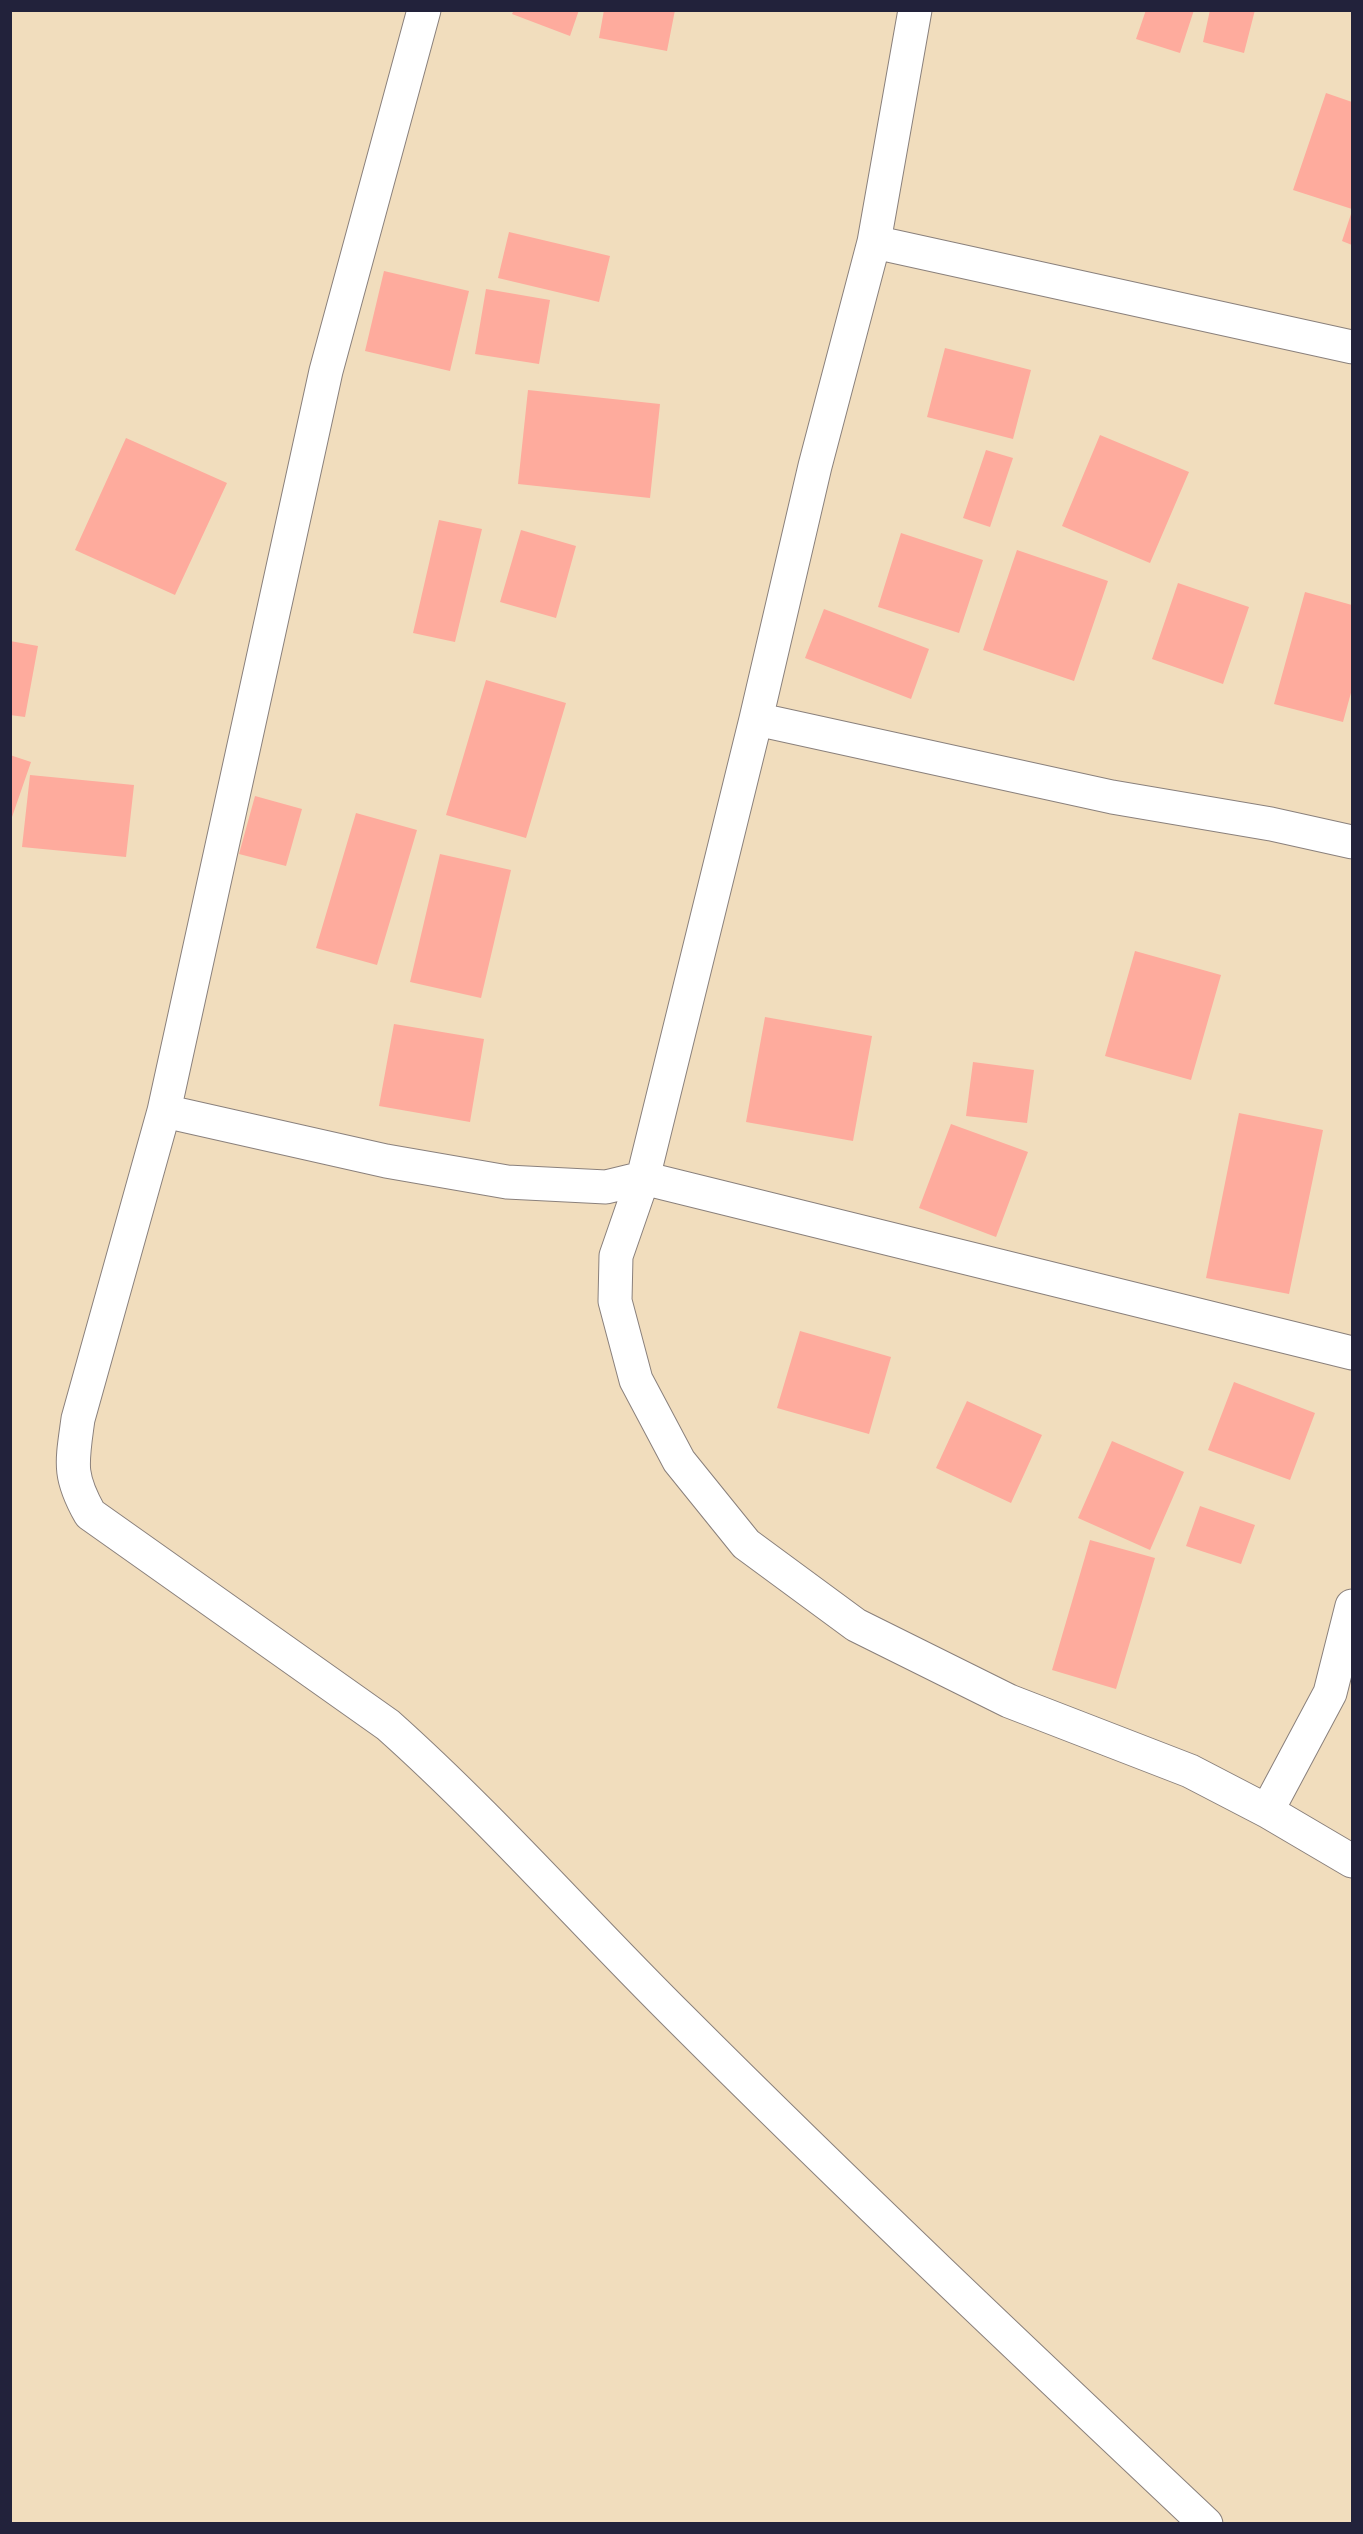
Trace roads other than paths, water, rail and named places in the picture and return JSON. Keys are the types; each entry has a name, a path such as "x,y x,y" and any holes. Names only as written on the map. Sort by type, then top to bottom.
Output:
{"street":[{"path":"423,10 326,371 164,1112 78,1419 72,1464 75,1488 90,1514 388,1725 427,1760 610,1950 858,2195 1206,2523"},
{"path":"915,10 874,242 814,466 756,719 643,1178 616,1256 615,1301 636,1380 679,1461 746,1544 856,1625 1009,1701 1190,1770 1353,1861"},
{"path":"874,242 1353,347"},
{"path":"756,719 1112,796 1271,824 1353,842"},
{"path":"164,1112 386,1161 507,1182 606,1187 643,1178 1353,1353"},
{"path":"1267,1811 1330,1693 1353,1606"}]}
